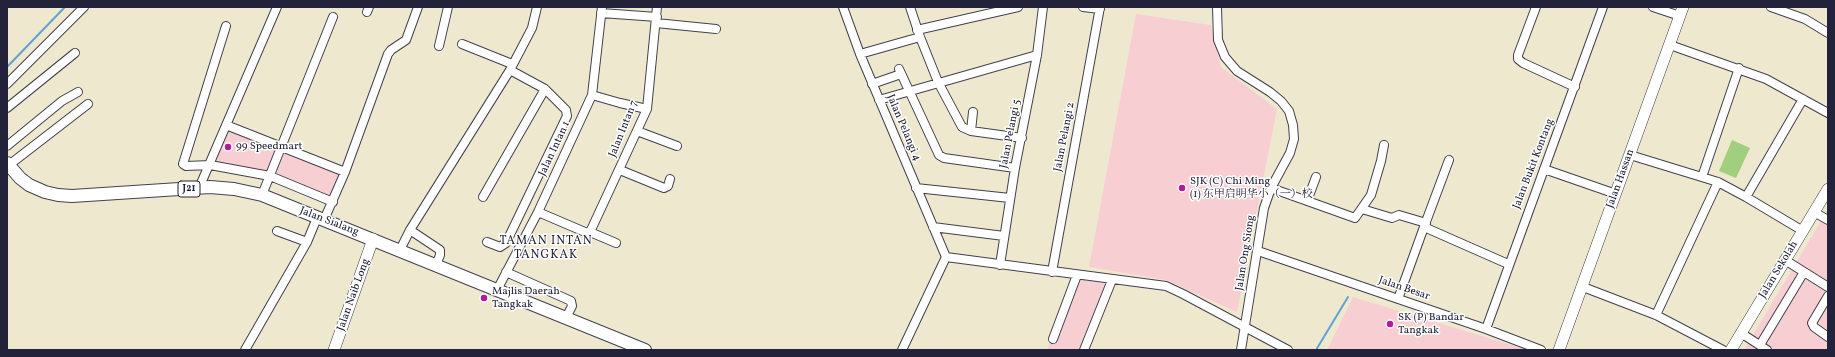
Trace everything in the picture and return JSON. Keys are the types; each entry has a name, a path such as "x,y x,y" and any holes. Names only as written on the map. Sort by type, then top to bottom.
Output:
{"main road":[{"name":"Jalan Sialang","path":"8,164 20,178 30,185 45,192 58,195 72,196 199,188 234,189 262,196 373,239 645,350"}],"street":[{"path":"7,84 84,7"},
{"path":"199,188 277,7"},
{"path":"245,350 307,242 332,202 345,172 388,53 406,40 418,7"},
{"path":"439,46 448,7"},
{"path":"400,250 410,230 511,67 532,28 537,7"},
{"name":"Jalan Intan 7","path":"591,231 647,109 658,7"},
{"name":"Jalan Pelangi 4","path":"843,7 872,84 946,257"},
{"path":"910,7 918,34 938,82 959,123 965,129 971,131 1022,138"},
{"path":"860,54 918,34 1018,7"},
{"name":"Jalan Pelangi 5","path":"1000,265 1015,168 1037,55 1043,7"},
{"path":"1083,7 1100,8"},
{"name":"Jalan Ong Siong","path":"1216,7 1218,40 1225,57 1237,71 1275,96 1285,106 1292,117 1294,132 1292,146 1271,188 1264,208 1241,350"},
{"path":"1536,7 1518,55 1518,59 1523,63 1575,87"},
{"name":"Jalan Bukit Kontang","path":"1486,329 1508,264 1575,87 1603,7"},
{"path":"1653,7 1682,12"},
{"path":"1771,7 1805,19 1828,33"},
{"name":"Jalan Pelangi 2","path":"1052,272 1100,8"},
{"path":"601,10 716,29"},
{"name":"Jalan Intan 1","path":"497,290 538,212 592,94 601,10"},
{"name":"Jalan Hassan","path":"1559,350 1682,12"},
{"path":"262,196 283,147 333,17"},
{"name":"Jalan Sialang","path":"226,26 183,164 186,166 210,165 270,176 332,202"},
{"path":"462,44 511,67 545,89 566,110 567,116 506,243 500,247 487,242"},
{"path":"1670,45 1739,68 1766,79 1828,113"},
{"path":"7,108 75,53"},
{"path":"879,100 909,90 1037,55"},
{"path":"1702,177 1739,68"},
{"path":"872,84 900,72 939,155 944,158 1015,168"},
{"path":"483,197 545,89"},
{"path":"7,146 62,102 78,92"},
{"path":"592,94 620,103 647,109"},
{"path":"1746,197 1803,99"},
{"path":"8,164 88,104"},
{"path":"971,131 973,112"},
{"path":"226,125 345,172"},
{"path":"637,130 677,146"},
{"path":"1271,188 1354,218 1371,196 1384,145"},
{"path":"1630,155 1718,182 1803,231"},
{"path":"1398,299 1449,160"},
{"path":"1544,169 1616,194"},
{"path":"620,170 664,188 668,186 670,179"},
{"path":"1307,201 1316,177"},
{"path":"1656,315 1718,182"},
{"path":"916,188 1010,198"},
{"name":"Jalan Sekolah","path":"1731,350 1828,189"},
{"path":"1362,209 1392,218 1399,215 1425,225 1508,264"},
{"path":"538,212 585,232 591,231 616,244"},
{"path":"1814,212 1827,218"},
{"path":"933,227 1004,236"},
{"path":"410,230 440,250 436,265"},
{"path":"277,231 307,242"},
{"name":"Jalan Naib Long","path":"334,350 373,239"},
{"name":"Jalan Besar","path":"1258,251 1486,329 1541,350"},
{"path":"902,350 946,257 1166,286 1245,326 1288,350"},
{"path":"1785,260 1828,287"},
{"path":"506,272 571,300 572,306 566,318"},
{"path":"1741,333 1763,348 1804,272"},
{"path":"1053,339 1076,275"},
{"path":"1084,350 1112,280"},
{"path":"1583,287 1656,315 1723,350"},
{"path":"1828,296 1812,323 1814,327 1828,337"}],"shaded area":[{"name":"SJK (C) Chi Ming (1) 东甲启明华小（一）校","path":"1136,14 1211,25 1221,67 1277,109 1237,312 1166,280 1089,267"},
{"path":"229,123 348,170 334,205 267,178 212,167"},
{"path":"1828,209 1828,350 1744,350"},
{"path":"1073,277 1114,282 1086,350 1047,350"},
{"name":"SK (P) Bandar Tangkak","path":"1353,297 1528,350 1327,350"}],"green space":[{"path":"1732,140 1750,148 1736,178 1719,171"}],"waterway":[{"path":"7,67 65,7"},
{"path":"1316,350 1348,297"}],"place":[{"name":"99 Speedmart","path":"228,147"},
{"name":"SJK (C) Chi Ming (1) 东甲启明华小（一）校","path":"1182,188"},
{"name":"Majlis Daerah Tangkak","path":"484,298"},
{"name":"SK (P) Bandar Tangkak","path":"1390,324"}],"district":[{"name":"TAMAN INTAN TANGKAK","path":"546,249"}]}
